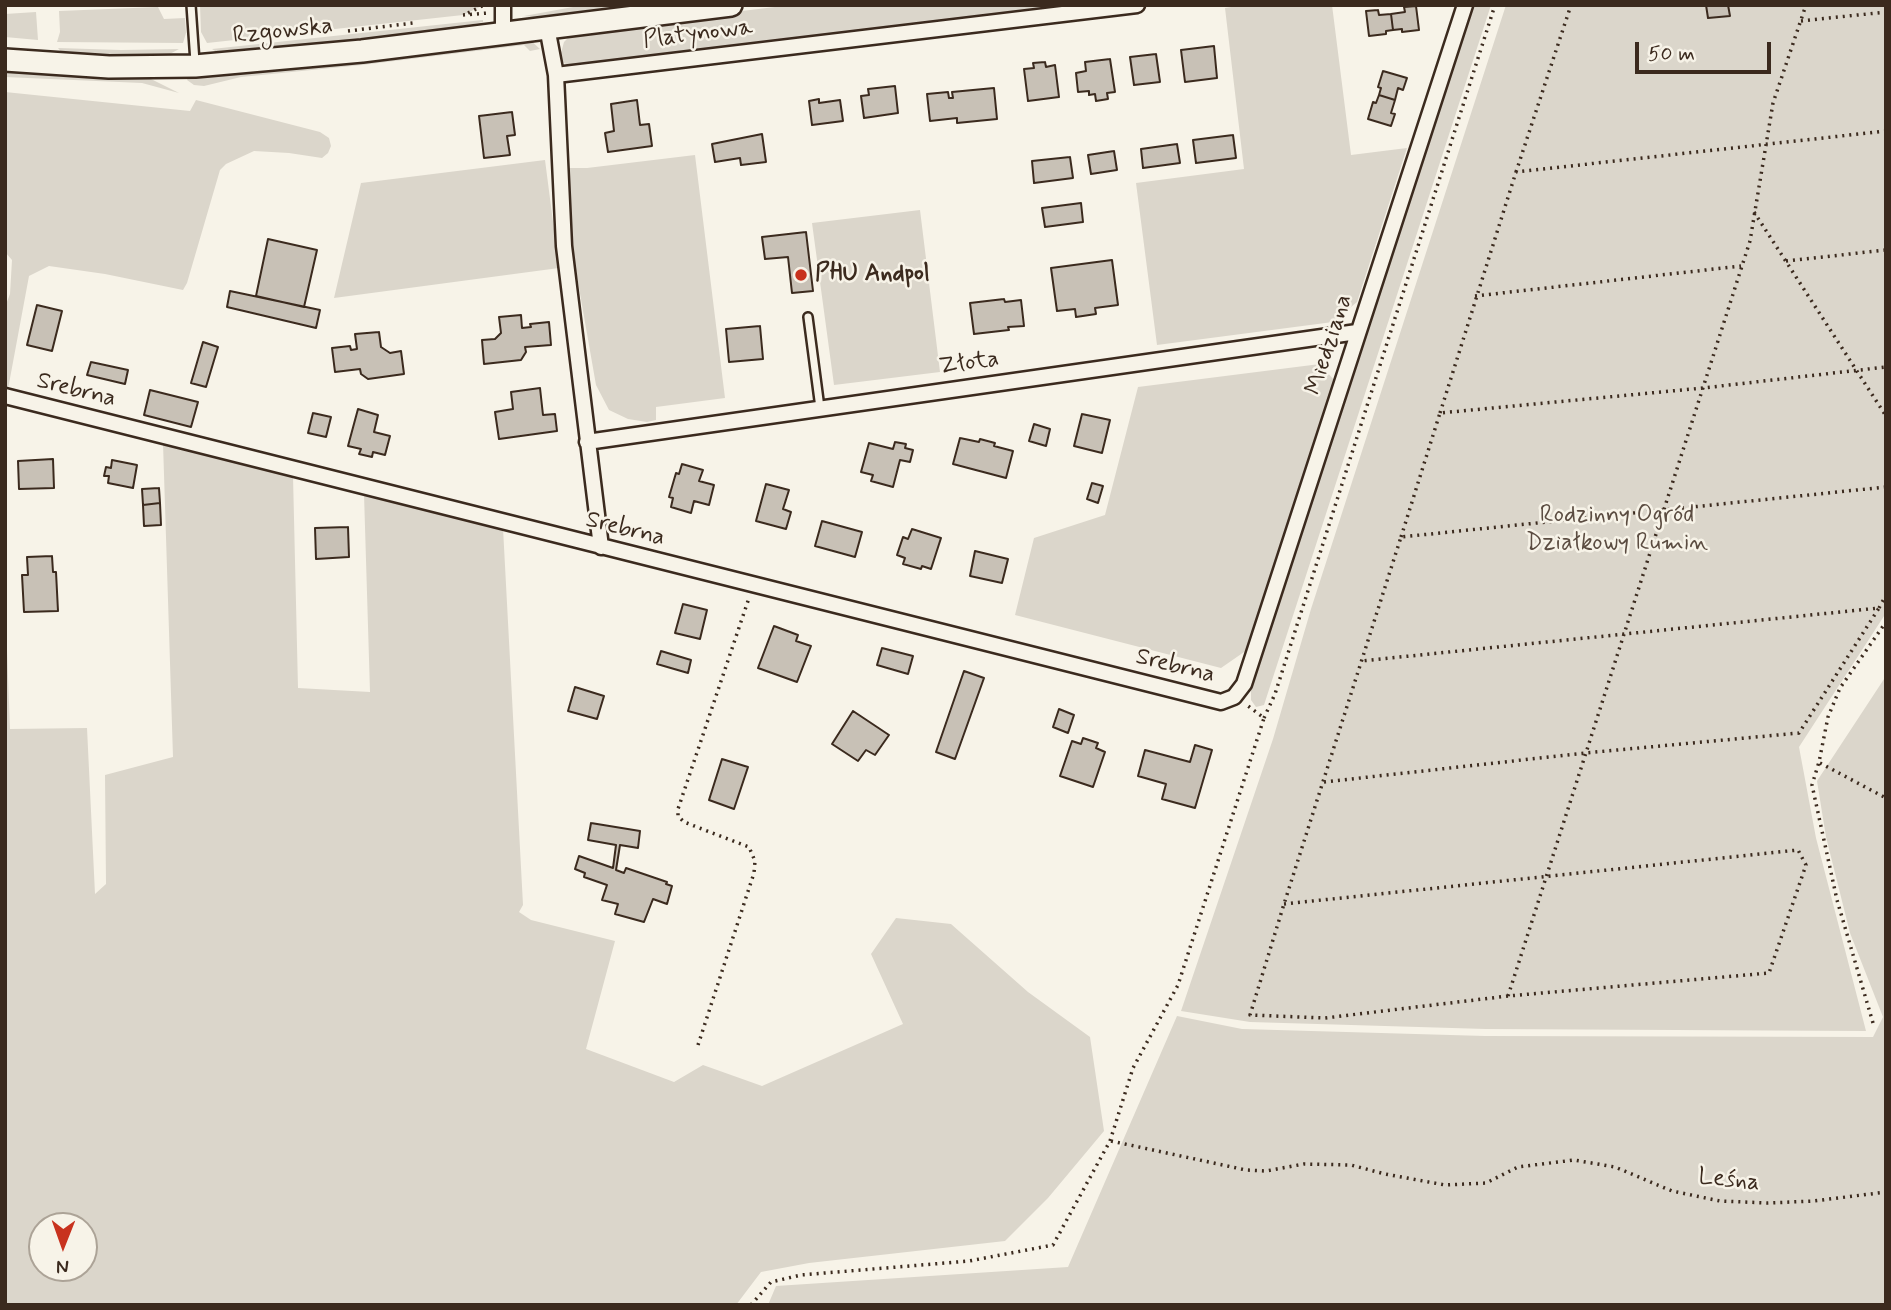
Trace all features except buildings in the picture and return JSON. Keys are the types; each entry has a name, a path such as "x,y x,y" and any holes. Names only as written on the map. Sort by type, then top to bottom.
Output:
{"street":[{"name":"Rzgowska","path":"5,61 109,67 195,66 362,51 500,14 547,27 731,5"},
{"name":"Platynowa","path":"556,75 1137,5"},
{"name":"Miedziana","path":"1234,697 1244,684 1465,5"},
{"path":"547,27 556,75 564,246 601,547"},
{"name":"Złota","path":"587,442 1357,332"},
{"name":"Srebrna","path":"5,396 1221,702 1234,697"}],"lane":[{"path":"191,5 195,66"},
{"path":"808,317 820,408"}],"path":[{"path":"484,5 463,15 500,14"},
{"path":"751,1305 771,1282 801,1275 969,1261 1053,1245 1110,1141 1133,1068 1178,985 1264,718 1275,694 1495,5"},
{"path":"1284,904 1798,849 1806,865 1769,973 1508,996 1325,1018 1250,1015 1284,904 1440,413 1475,296 1571,5"},
{"path":"1508,996 1750,241 1773,103 1806,5"},
{"path":"1800,21 1886,12"},
{"path":"461,19 500,14"},
{"path":"335,32 424,22"},
{"path":"1516,172 1886,131"},
{"path":"1754,212 1886,416"},
{"path":"1786,261 1886,250"},
{"path":"1475,296 1742,266"},
{"path":"1440,413 1886,368"},
{"path":"1401,537 1886,487"},
{"path":"698,1045 754,873 755,861 749,847 684,822 678,816 678,809 753,586"},
{"path":"1323,782 1799,733 1886,595"},
{"path":"1361,662 1879,608"},
{"path":"1873,1023 1837,900 1812,785 1828,717 1840,688 1886,622"},
{"path":"1234,697 1264,718"},
{"path":"1819,762 1886,798"},
{"name":"Leśna","path":"1110,1141 1246,1170 1266,1171 1304,1164 1351,1165 1445,1185 1486,1182 1518,1167 1574,1160 1615,1167 1672,1191 1720,1201 1814,1201 1886,1192"}],"green space":[{"path":"200,5 484,5 463,15 207,43 201,32"},
{"path":"584,5 635,5 543,18 524,16"},
{"path":"791,5 1080,5 578,70 562,62 564,42 572,34 587,30"},
{"path":"1244,5 1332,5 1351,155 1407,148 1357,302 1333,322 1157,345 1136,183 1244,169 1225,8"},
{"path":"1471,5 1491,5 1264,705 1256,707 1251,700 1251,687"},
{"name":"Rodzinny Ogród Działkowy Rumin","path":"1506,5 1886,5 1886,613 1799,747 1816,838 1866,1031 1486,1029 1250,1022 1181,1011 1273,739 1311,609"},
{"path":"158,7 164,19 185,18 186,33 183,43 57,42 60,32 59,11"},
{"path":"36,12 38,40 5,37 5,14"},
{"path":"483,20 423,32 220,54 212,49"},
{"path":"529,39 540,49 530,51 524,45 241,77 204,86 194,85 187,80 188,77"},
{"path":"58,48 179,49 168,55 115,55 62,53"},
{"path":"5,69 143,75 179,93 142,83 5,77"},
{"path":"5,92 190,111 196,100 320,132 329,138 331,146 322,158 254,151 226,164 220,170 183,290 49,266 29,276 8,389 5,388 5,307 10,294 12,260 5,252"},
{"path":"695,155 725,398 656,407 656,420 647,422 628,419 609,410 596,385 572,248 565,168 587,168"},
{"path":"545,160 559,268 334,298 361,183"},
{"path":"920,210 940,372 834,385 812,223"},
{"path":"1320,364 1334,380 1247,650 1221,668 1015,615 1034,538 1105,515 1138,387"},
{"path":"163,443 293,476 298,688 370,692 364,494 503,528 523,905 519,912 531,920 615,941 586,1049 674,1082 703,1065 762,1086 903,1024 871,954 896,918 951,924 1028,992 1090,1037 1104,1131 1048,1198 1005,1241 809,1263 761,1272 736,1305 5,1305 5,597 10,729 87,728 95,894 106,884 105,775 173,757"},
{"path":"1886,676 1886,1305 768,1305 776,1286 1068,1267 1177,1016 1242,1029 1485,1036 1873,1037 1883,1017 1850,933 1826,837 1817,781"}],"place":[{"name":"PHU Andpol","path":"801,275"}]}
